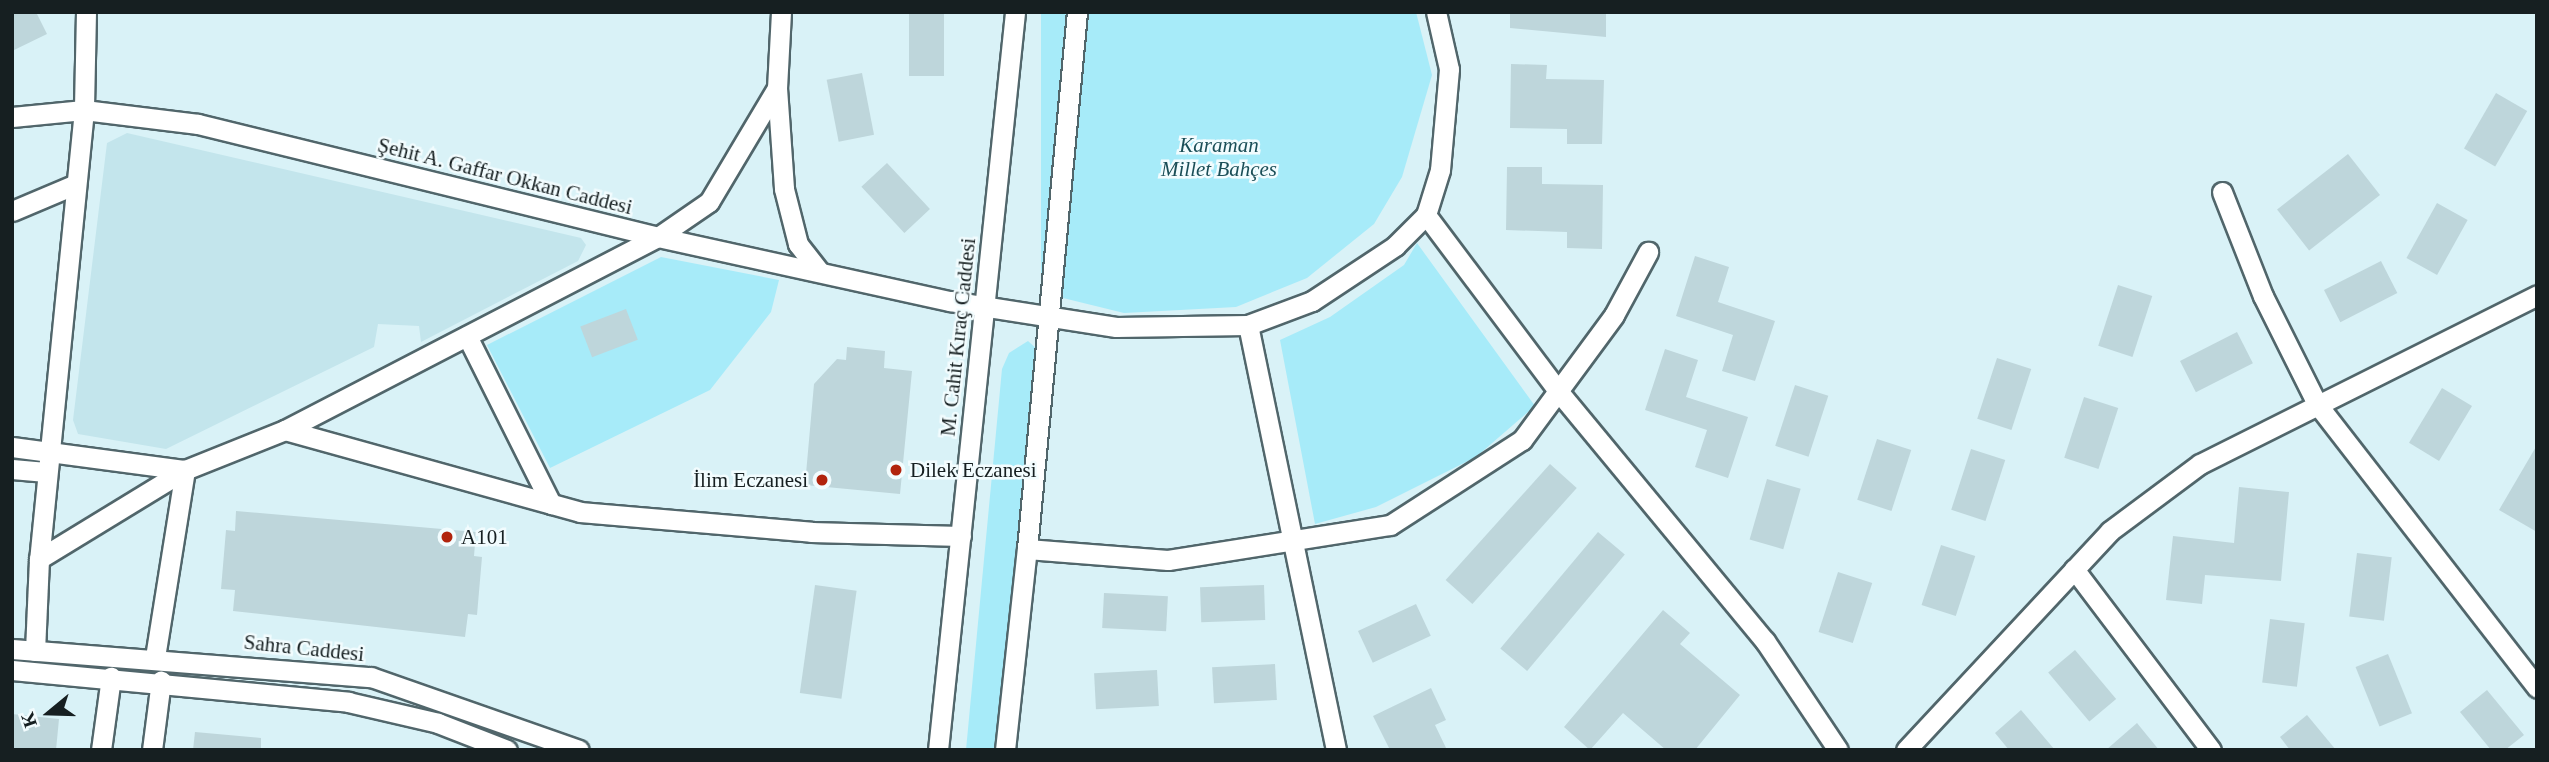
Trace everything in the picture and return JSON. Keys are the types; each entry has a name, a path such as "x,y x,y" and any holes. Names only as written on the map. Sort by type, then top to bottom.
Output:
{"street":[{"path":"35,651 47,462 74,185 84,110 86,12"},
{"path":"781,12 777,88 790,218 818,271"},
{"name":"M. Cahit Kıraç Caddesi","path":"938,750 1015,12"},
{"path":"1005,750 1053,316 1077,12"},
{"path":"1436,12 1450,69 1440,170 1426,215 1558,391 1766,642 1839,750"},
{"path":"39,559 186,470 285,430 658,237 709,202 777,88"},
{"name":"Şehit A. Gaffar Okkan Caddesi","path":"12,117 84,110 198,124 658,237 818,271 1115,327 1248,325 1312,301 1395,246 1426,215"},
{"path":"12,211 74,185"},
{"path":"2222,192 2263,296 2317,404 2537,688"},
{"path":"1027,549 1168,560 1295,545 1390,525 1522,440 1615,315 1648,252"},
{"path":"1906,750 2110,531 2200,464 2537,295"},
{"path":"1248,325 1336,750"},
{"path":"467,336 551,504"},
{"path":"285,430 551,504 811,532 961,536"},
{"path":"12,447 47,462"},
{"path":"12,469 47,462 186,470"},
{"path":"155,658 186,470"},
{"path":"2074,569 2211,750"},
{"name":"Sahra Caddesi","path":"12,649 155,658 371,677 579,750"},
{"path":"12,670 161,681 408,714 507,750"},
{"path":"101,750 111,677"},
{"path":"152,750 161,681"}],"shaded area":[{"path":"127,133 581,238 586,245 578,261 421,342 419,326 378,324 374,347 166,449 78,434 73,420 107,143"}],"green space":[{"path":"1041,12 1069,12 1069,294 1041,294"},
{"name":"Karaman Millet Bahçes","path":"1086,12 1416,12 1432,75 1402,177 1374,224 1307,278 1236,307 1124,313 1063,298"},
{"path":"1417,243 1535,406 1476,457 1376,507 1315,524 1280,340 1330,317 1404,265"},
{"path":"661,257 779,280 771,312 710,390 550,468 487,345"},
{"path":"1028,341 1039,351 996,750 966,750 1002,369 1009,353"}],"building":[{"path":"12,12 36,12 47,34 12,51"},
{"path":"909,12 944,12 944,76 909,76"},
{"path":"1510,12 1606,12 1606,37 1510,28"},
{"path":"1511,64 1547,65 1546,79 1604,80 1602,144 1567,144 1567,129 1510,128"},
{"path":"862,73 874,135 839,142 827,80"},
{"path":"2496,93 2527,111 2495,166 2464,148"},
{"path":"2348,154 2380,195 2309,250 2277,209"},
{"path":"887,163 930,209 904,233 861,187"},
{"path":"1507,167 1542,167 1542,184 1603,185 1602,249 1567,248 1567,232 1506,230"},
{"path":"2437,203 2468,220 2437,275 2406,258"},
{"path":"1695,256 1729,267 1718,302 1775,321 1755,381 1722,371 1733,335 1676,316"},
{"path":"2381,261 2397,293 2340,322 2324,290"},
{"path":"2118,285 2152,296 2132,357 2098,346"},
{"path":"626,309 638,340 592,357 580,327"},
{"path":"2237,332 2253,363 2196,392 2180,361"},
{"path":"847,347 885,351 884,368 912,371 900,494 805,485 814,384 837,359 846,360"},
{"path":"1665,349 1698,360 1686,397 1748,417 1728,478 1695,467 1707,430 1645,410"},
{"path":"1997,358 2031,369 2011,430 1977,419"},
{"path":"1795,385 1828,396 1809,457 1775,446"},
{"path":"2442,388 2472,406 2439,461 2409,443"},
{"path":"2084,397 2118,408 2098,469 2064,458"},
{"path":"1877,439 1911,450 1891,511 1857,500"},
{"path":"2537,445 2537,532 2499,510"},
{"path":"1971,449 2005,460 1985,521 1951,510"},
{"path":"1550,464 1577,488 1472,604 1446,580"},
{"path":"1767,479 1801,489 1783,549 1750,540"},
{"path":"2239,487 2289,492 2281,581 2205,575 2202,604 2166,600 2173,536 2234,543"},
{"path":"236,511 476,532 474,556 482,557 477,615 468,614 465,637 233,611 235,590 221,589 226,530 235,531"},
{"path":"1598,532 1625,554 1527,671 1500,648"},
{"path":"1941,545 1975,556 1956,616 1922,605"},
{"path":"2357,553 2392,557 2384,621 2349,617"},
{"path":"1838,572 1872,583 1853,643 1819,632"},
{"path":"815,585 857,591 841,699 800,693"},
{"path":"1264,585 1265,620 1201,622 1200,587"},
{"path":"1104,593 1168,596 1166,631 1102,628"},
{"path":"1416,604 1431,636 1373,663 1358,631"},
{"path":"1663,610 1690,633 1680,644 1740,695 1695,750 1666,750 1623,713 1590,750 1564,727"},
{"path":"2270,619 2305,623 2297,687 2262,683"},
{"path":"2075,650 2116,699 2089,722 2048,672"},
{"path":"2388,654 2412,713 2380,726 2356,667"},
{"path":"1275,664 1277,700 1214,703 1212,667"},
{"path":"1157,670 1159,706 1096,709 1094,673"},
{"path":"1431,688 1446,720 1435,725 1447,750 1390,750 1373,716"},
{"path":"2487,690 2524,735 2505,750 2491,750 2460,712"},
{"path":"2021,710 2055,750 2009,750 1995,733"},
{"path":"12,714 59,719 56,750 12,750"},
{"path":"2307,715 2336,750 2290,750 2280,737"},
{"path":"2137,723 2159,750 2106,750"},
{"path":"195,732 261,738 261,750 193,750"}],"place":[{"name":"Dilek Eczanesi","path":"896,470"},
{"name":"İlim Eczanesi","path":"822,480"},
{"name":"A101","path":"447,537"}]}
